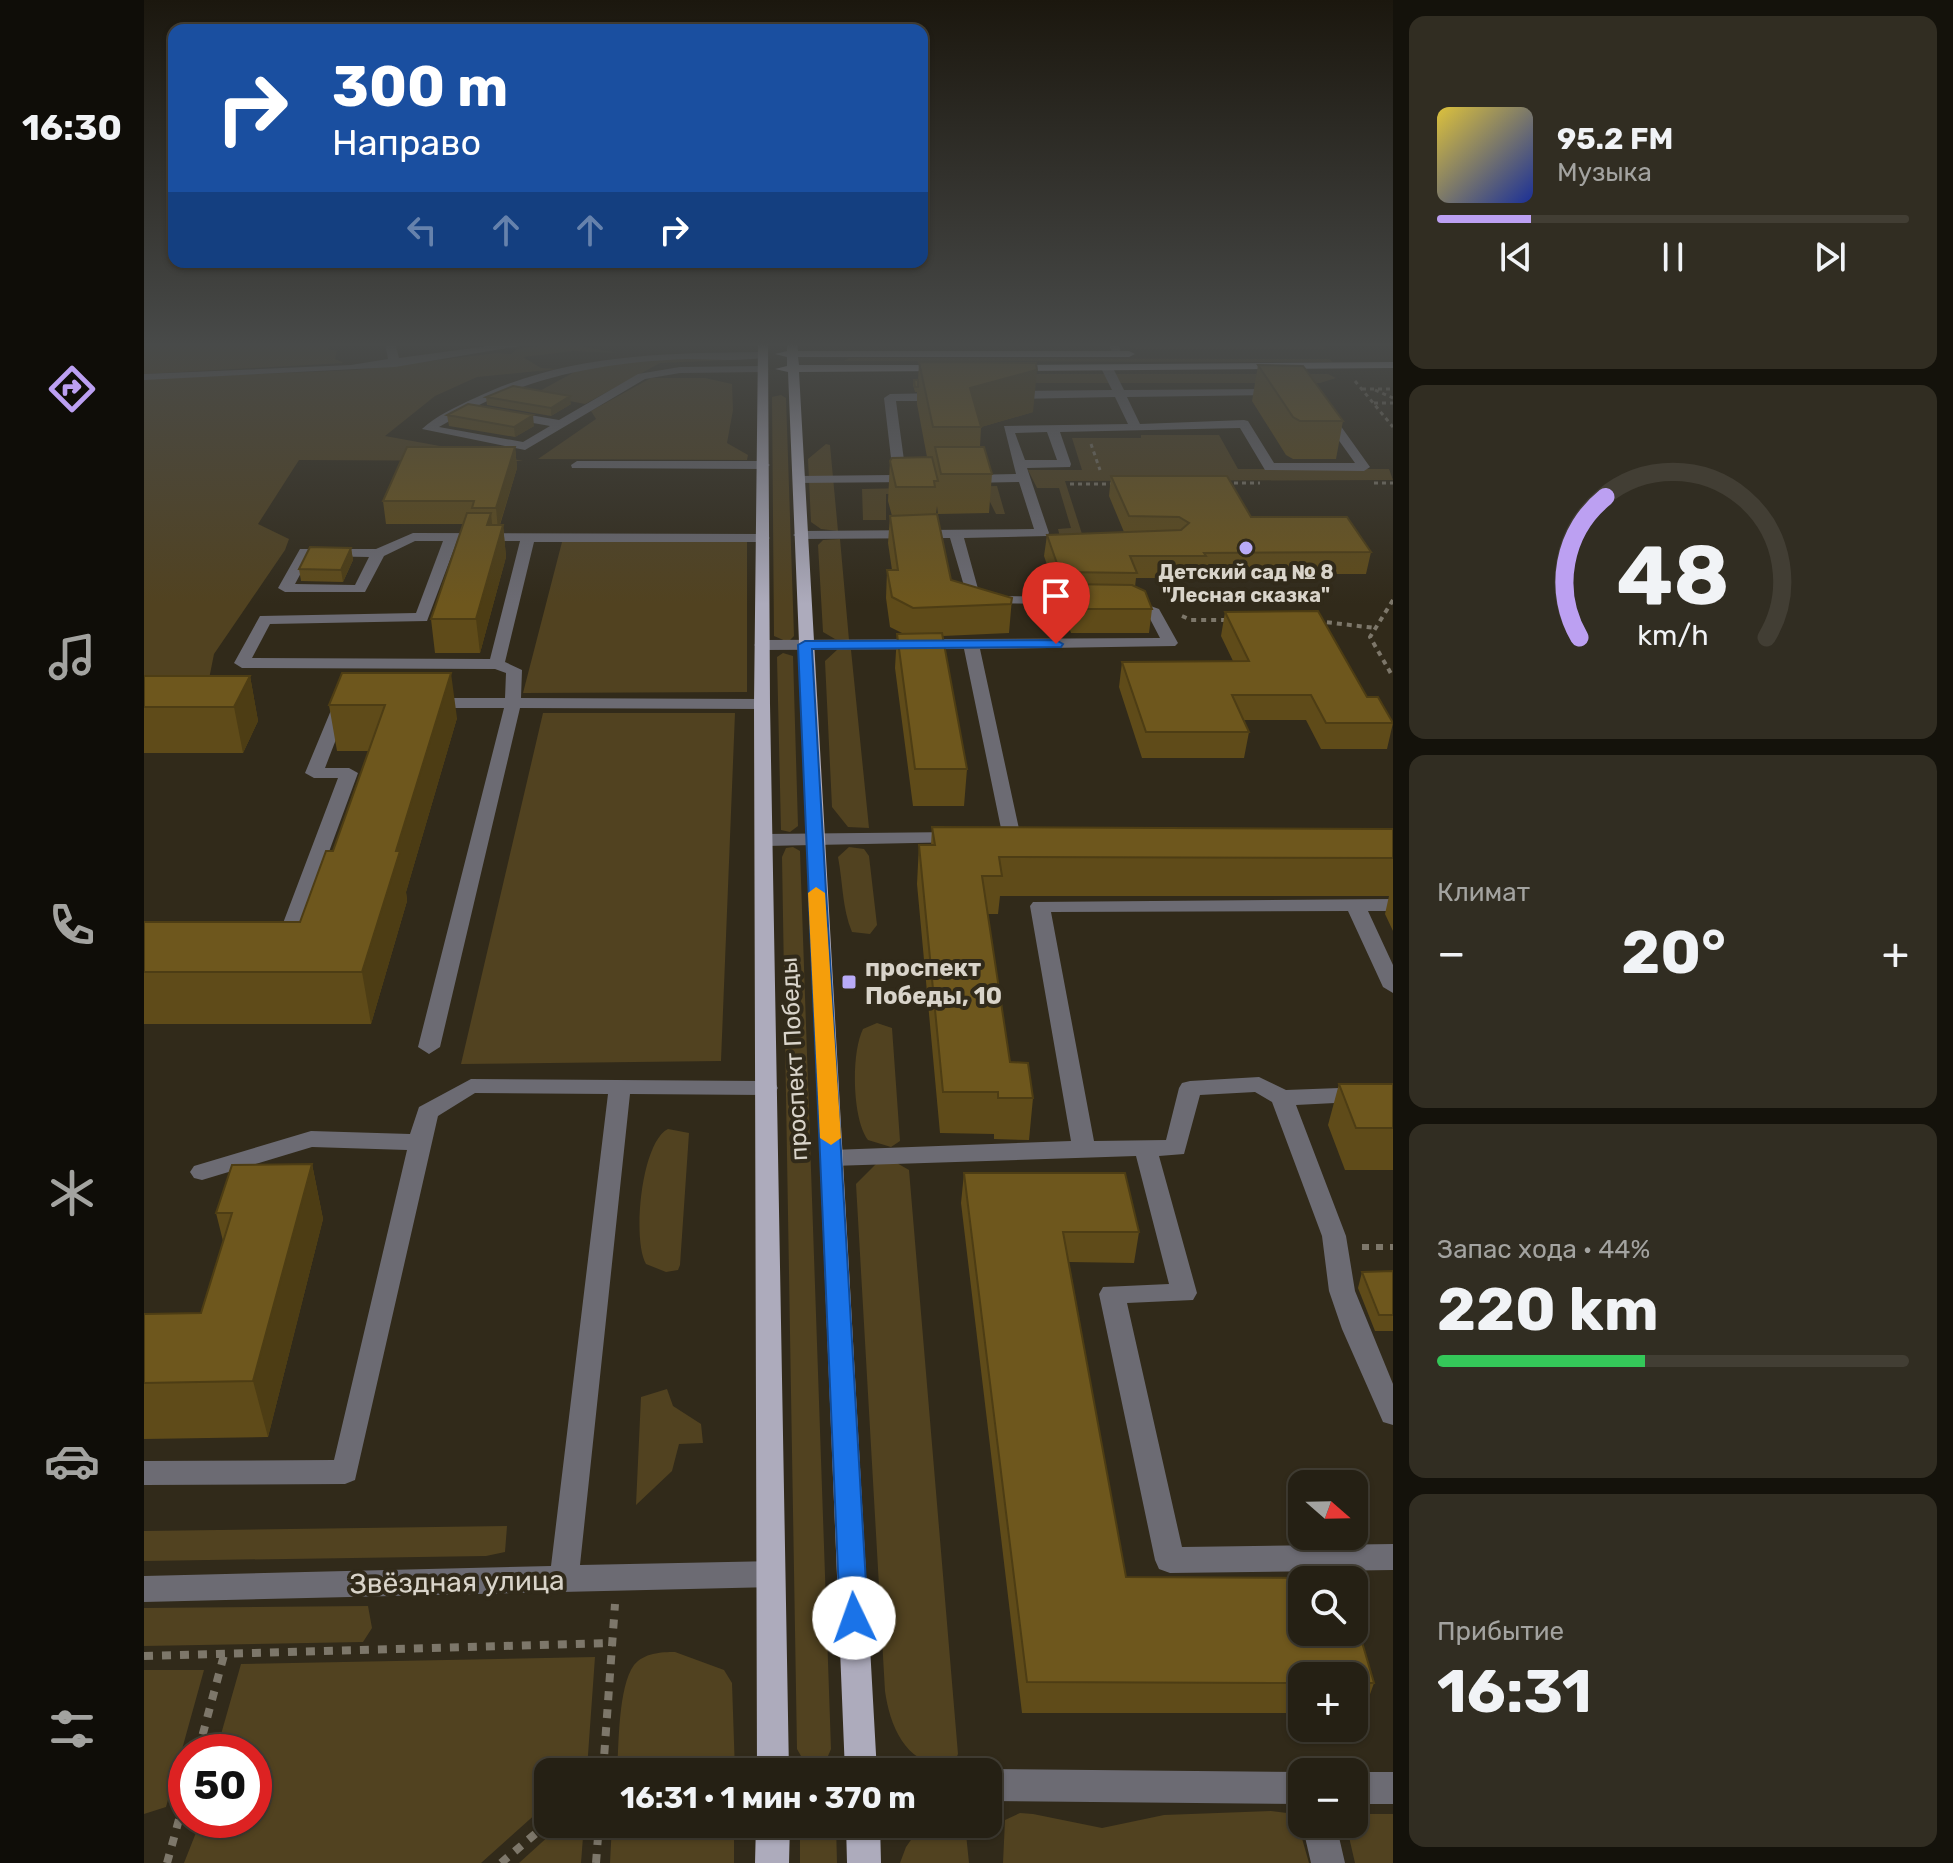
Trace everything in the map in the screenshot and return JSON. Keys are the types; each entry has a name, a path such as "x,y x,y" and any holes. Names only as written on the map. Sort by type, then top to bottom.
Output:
{"main road":[{"name":"проспект Победы","path":"764,430 762,704 773,1758"},
{"name":"проспект Победы","path":"797,430 813,839 832,1158 860,1758"},
{"path":"772,1863 773,1838"},
{"path":"863,1838 864,1863"}],"street":[{"path":"433,430 525,446 551,430"},
{"path":"894,430 900,479"},
{"path":"958,539 1042,533 1008,430"},
{"path":"947,479 1022,475 1065,464 1053,430"},
{"path":"1248,430 1270,467 1364,467 1338,430"},
{"path":"577,465 764,465"},
{"path":"799,480 931,479"},
{"path":"800,535 1058,544"},
{"path":"378,553 360,589 285,588 305,552 378,553 413,537 763,538"},
{"path":"429,1047 513,704 514,670 497,664 242,663 265,619 422,618 452,537"},
{"path":"497,664 528,537"},
{"path":"762,645 1170,643 1154,612 1132,602 974,600 958,539"},
{"path":"765,840 1004,838 971,644"},
{"path":"267,953 282,953 349,773 314,773 342,703 357,703"},
{"path":"404,703 762,704"},
{"path":"1355,905 1393,987"},
{"path":"1084,1149 1040,906 1393,905"},
{"path":"832,1158 1176,1148 1190,1088 1259,1084 1282,1098 1393,1093"},
{"path":"144,1473 345,1472 427,1112 471,1086 767,1088"},
{"path":"564,1579 620,1087"},
{"path":"1282,1098 1334,1236 1342,1291 1365,1359 1393,1414"},
{"path":"202,1172 311,1139 420,1142"},
{"path":"1145,1148 1184,1293 1112,1294 1170,1560 1393,1557"},
{"name":"Звёздная улица","path":"144,1589 770,1574"},
{"path":"1002,1785 1288,1788"},
{"path":"1368,1788 1393,1788"},
{"path":"1322,1838 1328,1863"}],"path":[{"path":"1091,443 1100,470"},
{"path":"1022,475 1129,484"},
{"path":"1222,483 1269,483"},
{"path":"1362,483 1393,483"},
{"path":"1393,600 1370,637 1393,677"},
{"path":"1178,615 1191,620 1236,620"},
{"path":"1310,621 1340,621 1375,628"},
{"path":"1381,659 1393,659"},
{"path":"604,1758 617,1579"},
{"path":"144,1656 612,1643"},
{"path":"203,1734 224,1655"},
{"path":"501,1863 534,1835"},
{"path":"167,1863 174,1838"},
{"path":"596,1863 598,1838"}],"shaded area":[{"path":"144,430 393,430 385,436 523,461 299,460 258,524 289,539 285,550 214,654 206,694 144,699"},
{"path":"580,430 729,430 727,443 748,455 747,460 538,459"},
{"path":"772,430 787,430 794,636 788,642 774,636"},
{"path":"1141,435 1219,435 1238,469 1389,469 1393,480 1065,481 1083,537 1060,537 1058,529 1071,528 1059,488 1037,488 1028,470 1082,470 1072,438 1141,438"},
{"path":"826,444 830,445 838,531 821,529 811,522 808,459"},
{"path":"997,486 1005,514 996,514 985,492 886,494 886,520 863,520 862,489"},
{"path":"840,539 849,640 835,639 823,632 818,545 823,540"},
{"path":"747,541 747,692 523,693 562,542"},
{"path":"838,649 851,650 869,828 848,827 832,807 825,661"},
{"path":"783,653 793,656 798,826 790,832 781,830 777,657"},
{"path":"543,713 735,713 721,1061 461,1064"},
{"path":"793,847 800,851 831,1749 827,1758 802,1758 797,1749 782,857 786,848"},
{"path":"849,847 864,849 869,856 877,925 870,934 852,932 846,914 838,857"},
{"path":"877,1023 892,1028 900,1141 891,1147 868,1140 856,1102 855,1069 859,1040 863,1029"},
{"path":"668,1129 689,1133 680,1265 678,1270 666,1272 646,1264 642,1252 640,1214 645,1171 651,1152"},
{"path":"895,1162 909,1170 956,1758 920,1758 914,1754 897,1732 885,1691 856,1184 877,1163"},
{"path":"667,1389 673,1406 701,1424 703,1443 679,1444 672,1471 636,1505 641,1397"},
{"path":"507,1526 505,1552 486,1556 144,1561 144,1531"},
{"path":"368,1606 372,1628 363,1642 144,1646 144,1608"},
{"path":"675,1652 724,1670 732,1683 735,1758 618,1758 620,1717 629,1675 634,1665 643,1658"},
{"path":"595,1657 588,1758 534,1758 534,1816 481,1863 184,1863 194,1838 272,1838 272,1734 221,1734 241,1664"},
{"path":"144,1670 204,1670 186,1734 168,1734 166,1807 144,1814"},
{"path":"1020,1813 1102,1828 1164,1815 1288,1813 1288,1838 1302,1838 1309,1863 1003,1863 1005,1820"},
{"path":"1368,1814 1393,1814 1393,1863 1355,1863 1349,1838 1368,1838"},
{"path":"547,1838 583,1838 581,1863 519,1863"},
{"path":"611,1838 734,1838 734,1863 610,1863"},
{"path":"800,1838 836,1838 837,1863 800,1863"},
{"path":"912,1838 966,1838 969,1863 900,1863"}],"building":[{"path":"407,447 515,447 496,508 472,508 474,501 383,501"},
{"path":"935,447 984,447 992,474 941,474"},
{"path":"932,457 938,481 934,481 935,487 896,487 892,458"},
{"path":"1111,476 1227,476 1251,517 1347,517 1371,552 1130,556 1137,573 1060,572 1047,535 1181,530 1189,523 1179,517 1129,516"},
{"path":"467,513 491,513 487,525 503,525 476,619 431,619"},
{"path":"937,514 951,580 1012,598 1011,604 913,608 892,597 887,570 898,570 890,516"},
{"path":"310,547 351,548 341,570 299,569"},
{"path":"1065,584 1132,585 1145,591 1152,609 1073,609"},
{"path":"1318,611 1367,697 1378,697 1393,723 1326,723 1311,695 1232,695 1249,732 1146,732 1122,662 1249,661 1225,612"},
{"path":"942,633 967,769 915,769 897,634"},
{"path":"342,673 451,673 362,972 144,972 144,922 300,922 326,851 333,851 385,705 329,705"},
{"path":"144,676 250,676 234,707 144,707"},
{"path":"932,827 1393,829 1393,858 999,857 1002,876 982,876 1010,1062 1028,1063 1033,1098 998,1098 998,1092 943,1092 919,845 935,845"},
{"path":"1339,1084 1393,1084 1393,1128 1356,1128"},
{"path":"312,1164 253,1381 144,1383 144,1314 201,1313 232,1213 216,1213 232,1165"},
{"path":"964,1173 1125,1173 1139,1232 1063,1232 1126,1577 1288,1578 1288,1646 1363,1646 1368,1662 1288,1662 1288,1683 1027,1682"},
{"path":"1393,1271 1393,1315 1379,1315 1362,1272"},
{"path":"1368,1663 1374,1683 1368,1683"}],"slow traffic":[{"path":"816,893 831,1138"}],"place":[{"name":"Детский сад № 8 \"Лесная сказка\"","path":"1246,548"},
{"name":"проспект Победы, 10","path":"849,982"}],"route":[{"path":"854,1618 805,645 1056,644"}]}
